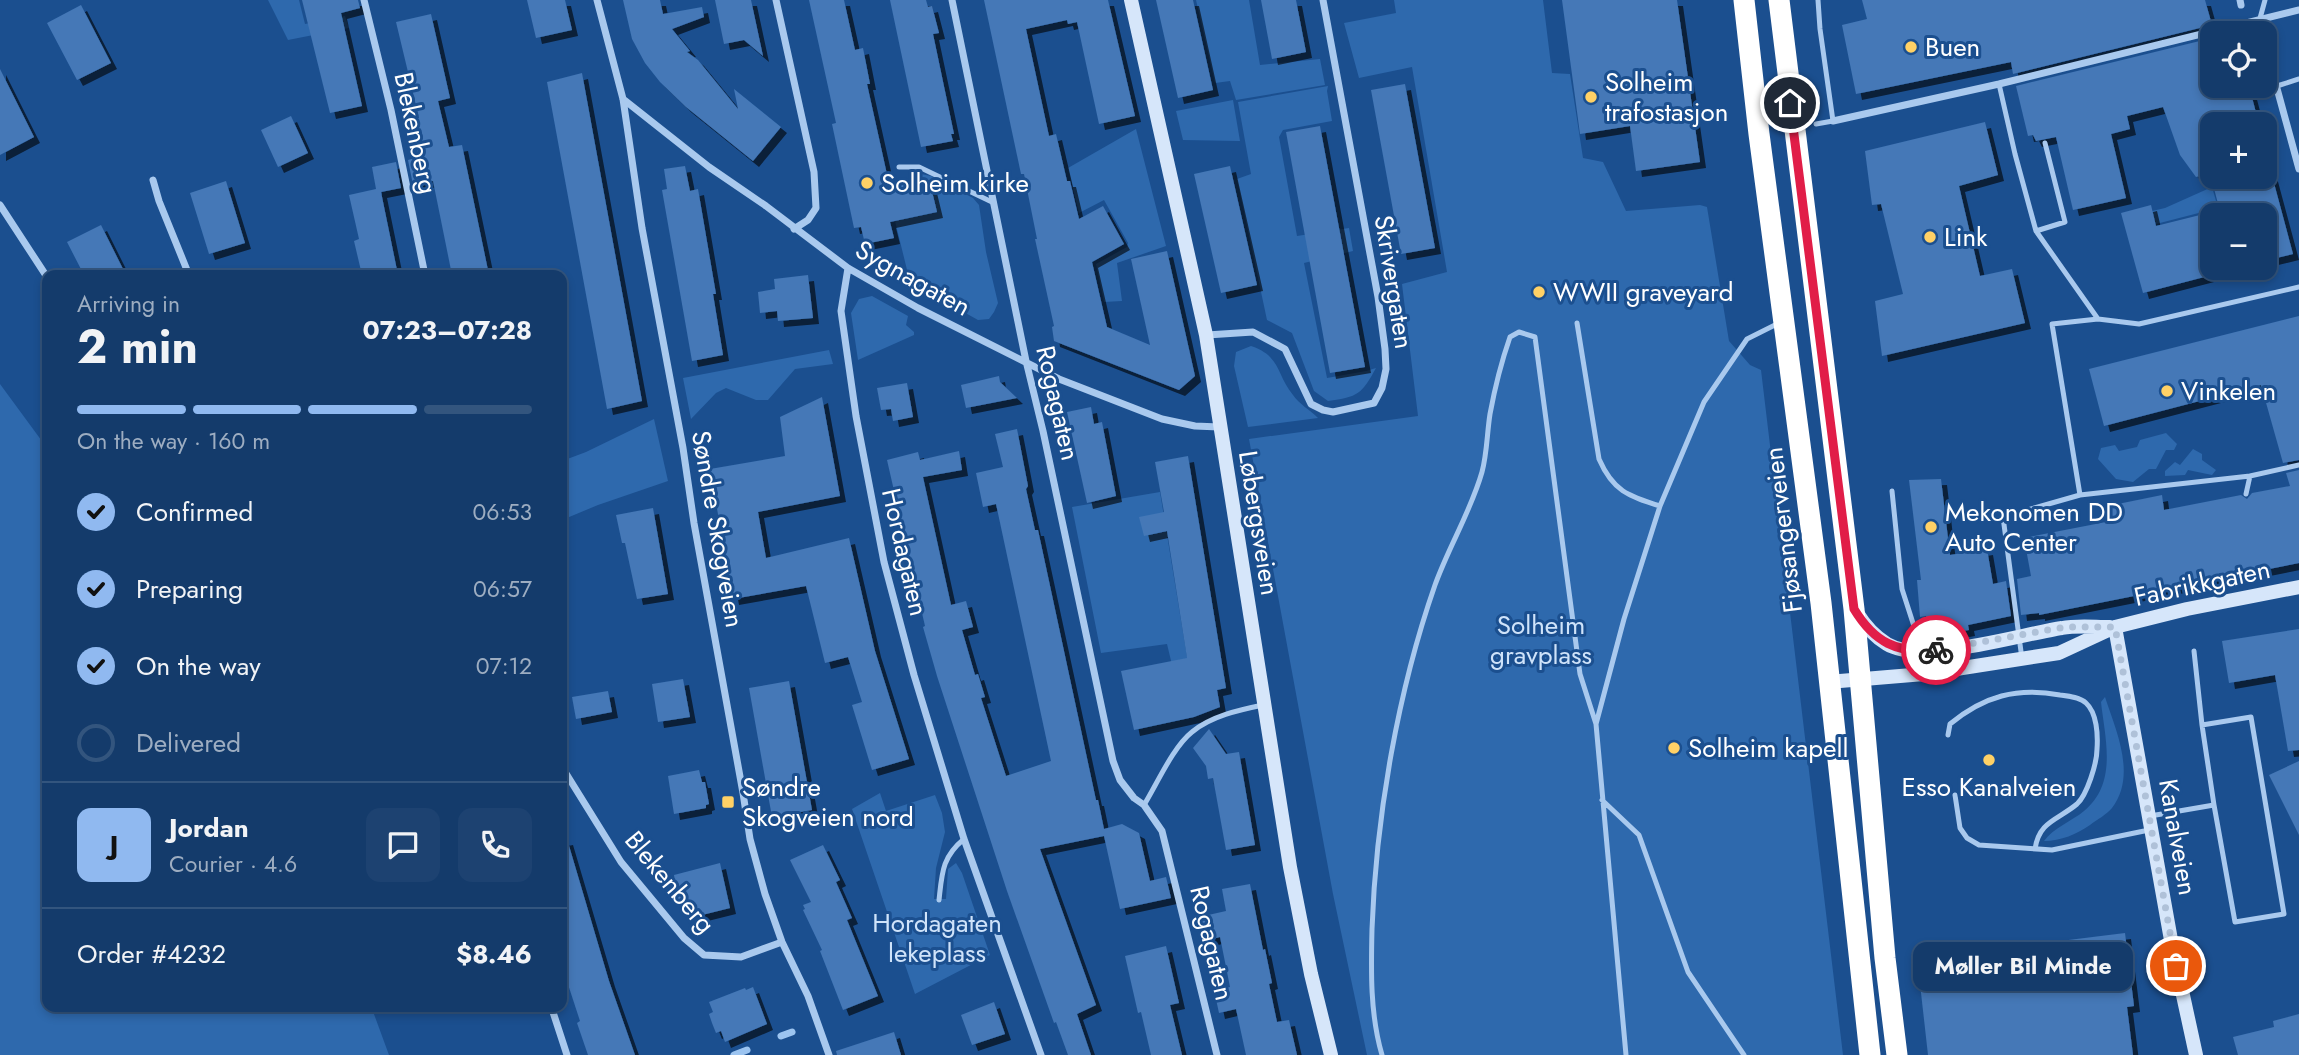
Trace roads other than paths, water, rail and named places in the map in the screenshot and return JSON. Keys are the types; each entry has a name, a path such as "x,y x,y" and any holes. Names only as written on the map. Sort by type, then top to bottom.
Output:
{"highway":[{"name":"Fjøsangerveien","path":"1744,0 1821,603 1870,1055"},
{"path":"1779,0 1862,679 1885,958 1897,1055"}],"main road":[{"name":"Løbergsveien","path":"1131,0 1206,335 1290,867 1311,974 1331,1055"},
{"name":"Fabrikkgaten","path":"1828,682 1924,674 2059,653 2115,627 2187,609 2299,587"},
{"name":"Fabrikkgaten","path":"1854,609 1866,628 1888,645 1922,652 2065,627 2115,627"},
{"name":"Kanalveien","path":"2115,627 2171,940 2196,1055"}],"street":[{"name":"Blekenberg","path":"364,0 391,110 424,270"},
{"name":"Søndre Skogveien","path":"597,0 623,99 640,216 684,448 694,523 744,793 750,839 782,942 808,996 829,1055"},
{"path":"776,0 814,172 816,208 808,220 794,229"},
{"name":"Rogagaten","path":"952,0 1026,361 1113,761 1120,780 1144,805 1162,831 1217,1055"},
{"name":"Skrivergaten","path":"1206,335 1253,332 1285,349 1311,404 1323,410 1333,412 1374,403 1382,388 1386,369 1378,297 1323,0"},
{"path":"2262,21 2299,10"},
{"path":"1833,121 2200,36"},
{"path":"2277,86 2299,169"},
{"name":"Sygnagaten","path":"623,99 709,167 848,268 925,311 1059,379 1162,419 1195,426 1219,427"},
{"path":"153,180 187,270"},
{"path":"0,205 42,270"},
{"name":"Hordagaten","path":"848,268 841,311 872,506 914,675 964,839 1041,1055"},
{"name":"Blekenberg","path":"567,775 621,862 684,938 704,955 741,957 782,942"},
{"path":"553,1012 567,1055"}],"lane":[{"path":"1815,124 1833,121 1818,0"},
{"path":"2259,21 2265,0"},
{"path":"2277,86 2299,79"},
{"path":"1999,84 2036,231 2098,319"},
{"path":"2036,231 2065,222 2045,144"},
{"path":"899,167 919,167 995,203"},
{"path":"2080,495 2052,324 2098,319 2138,324 2299,287"},
{"path":"1596,724 1624,619 1660,506 1704,402 1747,339 1785,320"},
{"path":"1577,323 1599,459 1606,475 1618,489 1660,506"},
{"path":"1382,1055 1376,1033 1371,978 1373,887 1386,779 1416,644 1446,556 1483,469 1498,370 1510,337 1519,332 1535,337 1580,674 1596,724 1626,1055"},
{"path":"2022,659 2003,517 2080,495 2250,476 2299,465"},
{"path":"2246,494 2250,476"},
{"path":"1892,491 1902,589 1922,652 1924,674"},
{"path":"2194,651 2202,725 2235,922 2284,914 2251,717 2202,725"},
{"path":"1948,736 1950,724 1987,699 2037,691 2084,700 2095,719 2097,749 2094,769 2079,802 2044,827 2037,836 2035,849"},
{"path":"1144,805 1171,758 1191,732 1227,714 1263,705"},
{"path":"1955,795 1959,828 1966,838 1979,845 2052,850 2214,804"},
{"path":"1602,800 1639,835 1688,972 1744,1055"},
{"path":"939,900 943,869 949,853 964,839"}],"waterway":[{"path":"781,1036 792,1032"},
{"path":"734,1055 747,1050"}],"place":[{"name":"Buen","path":"1911,47"},
{"name":"Solheim trafostasjon","path":"1591,97"},
{"name":"Solheim kirke","path":"867,183"},
{"name":"Link","path":"1930,237"},
{"name":"WWII graveyard","path":"1539,292"},
{"name":"Vinkelen","path":"2167,391"},
{"name":"Mekonomen DD Auto Center","path":"1931,527"},
{"name":"Solheim kapell","path":"1674,748"},
{"name":"Esso Kanalveien","path":"1989,760"},
{"name":"Søndre Skogveien nord","path":"728,802"},
{"name":"Møller Bil Minde","path":"2176,966"}],"park label":[{"name":"Solheim gravplass","path":"1541,640"},
{"name":"Hordagaten lekeplass","path":"937,938"}]}
